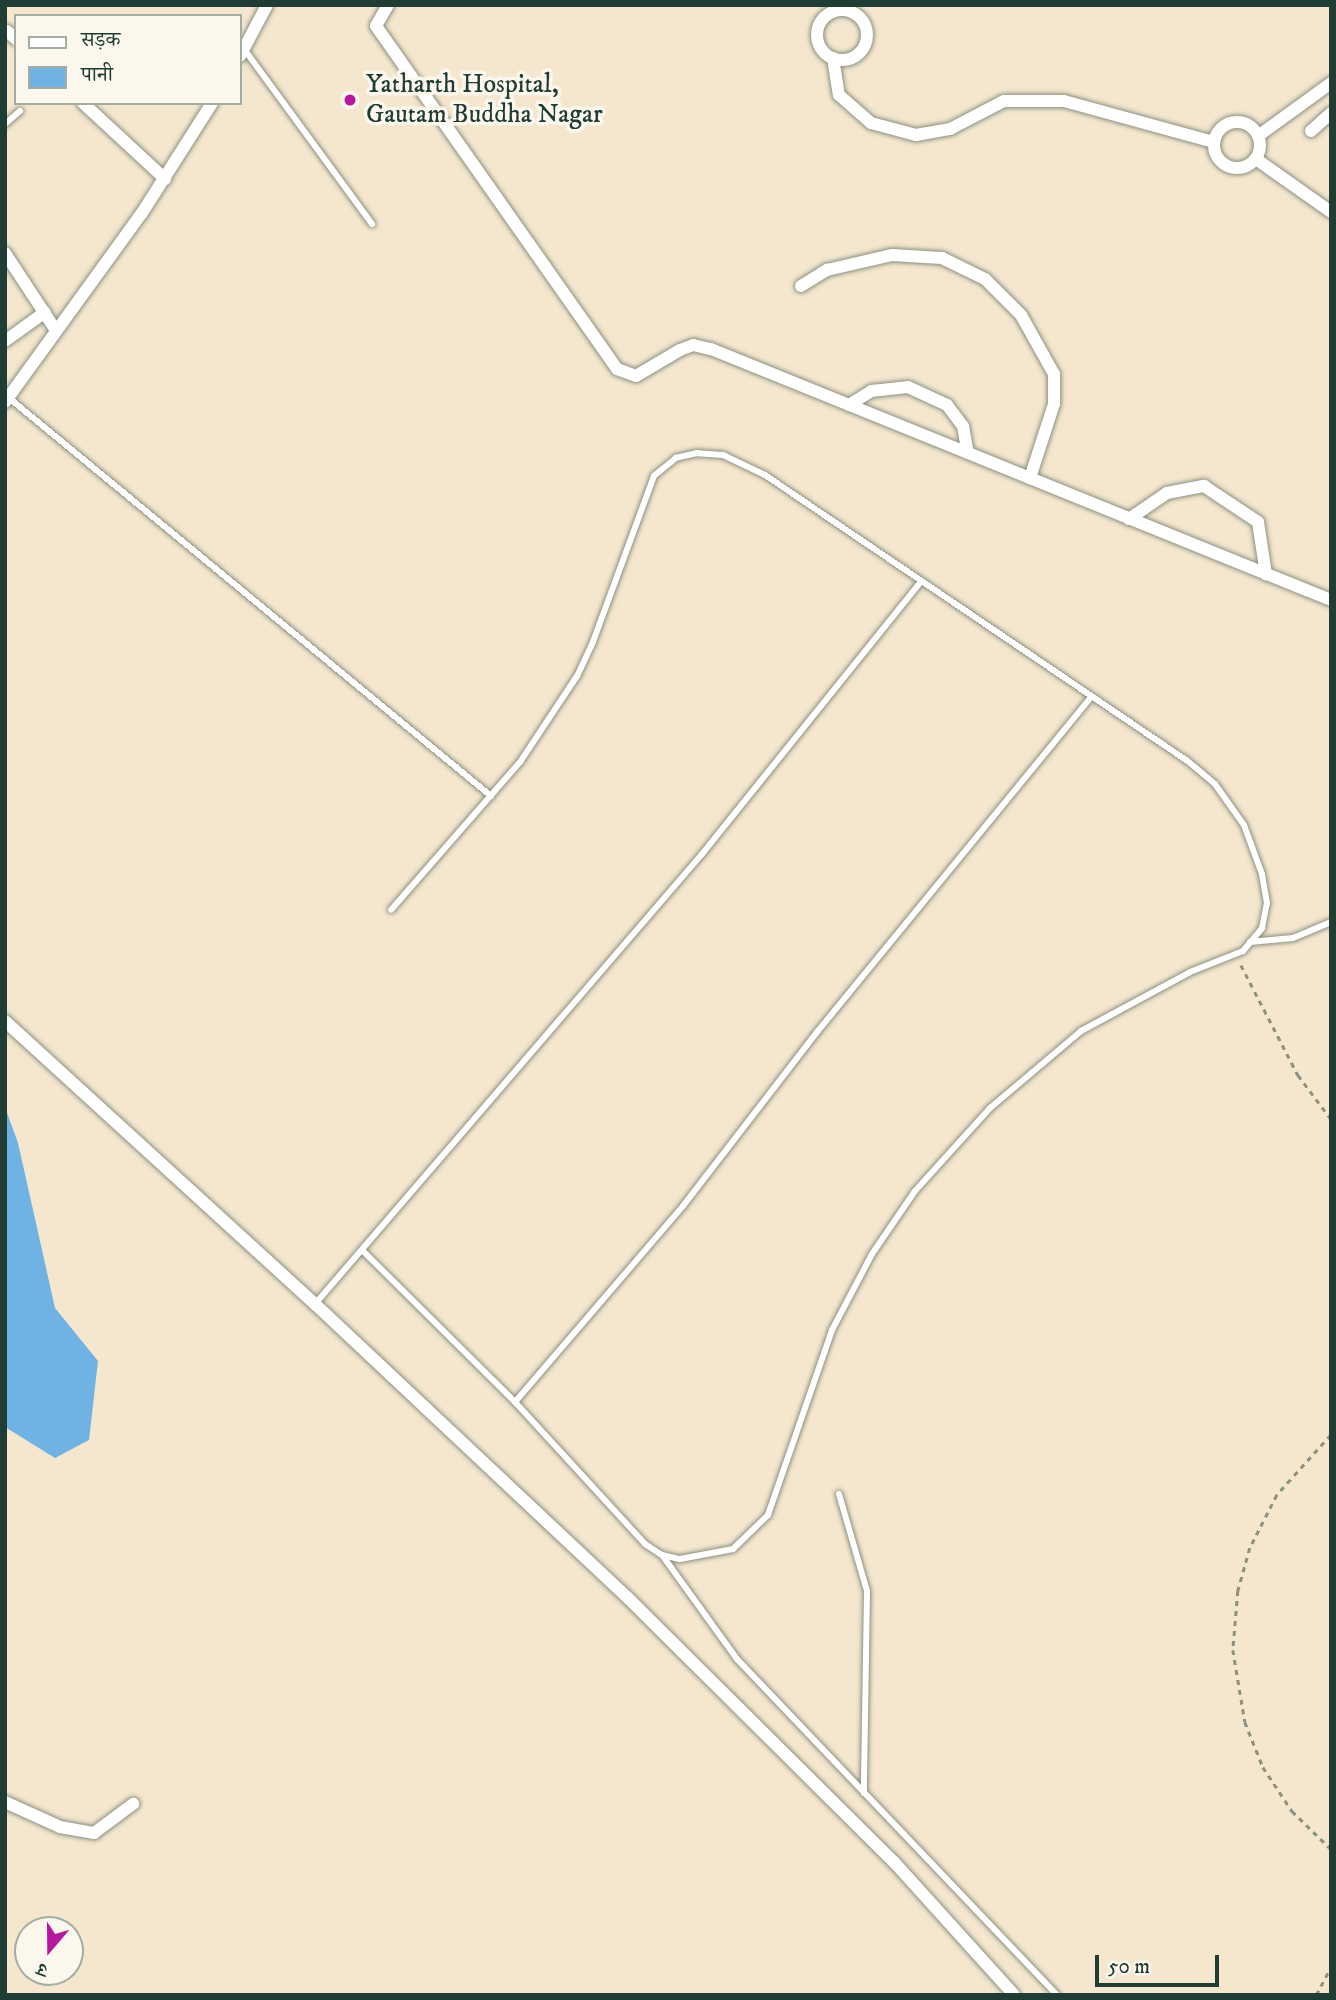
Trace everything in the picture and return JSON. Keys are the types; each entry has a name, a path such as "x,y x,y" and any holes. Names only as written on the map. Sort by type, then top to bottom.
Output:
{"street":[{"path":"242,53 267,5"},
{"path":"388,5 376,26 617,369 636,376 693,345 849,405 1331,600"},
{"path":"834,58 857,55 866,42 862,20 849,11 825,16 817,31 820,48 834,58 839,95 872,123 916,135 950,128 1004,101 1064,101 1214,142"},
{"path":"1258,136 1331,83"},
{"path":"85,105 165,178"},
{"path":"7,400 165,178 211,105"},
{"path":"1311,131 1331,113"},
{"path":"1234,122 1248,125 1258,136 1256,159 1243,167 1228,166 1217,156 1214,142 1221,129 1234,122"},
{"path":"1256,159 1331,212"},
{"path":"5,253 55,329"},
{"path":"801,286 827,270 892,254 942,258 985,279 1021,315 1054,374 1054,404 1030,478"},
{"path":"5,341 45,312"},
{"path":"849,405 871,391 908,387 947,405 962,426 968,453"},
{"path":"1129,519 1167,493 1204,486 1258,522 1266,574"},
{"path":"5,1021 315,1304 657,1627 894,1862 1014,1995"},
{"path":"5,1802 60,1827 94,1833 132,1804"}],"lane":[{"path":"242,53 372,224"},
{"path":"5,124 20,111"},
{"path":"7,400 491,796"},
{"path":"363,1251 515,1402 645,1544 662,1555 680,1559 733,1549 768,1515 832,1330 872,1254 915,1191 990,1108 1081,1031 1190,972 1243,951 1262,928 1267,903 1262,874 1232,805 1186,760 1090,698 765,475 723,456 697,453 676,458 654,476 646,493 618,584 577,676 520,762 391,910"},
{"path":"315,1304 363,1251 809,725 920,582"},
{"path":"515,1402 682,1206 817,1032 1090,698"},
{"path":"1250,942 1293,938 1331,922"},
{"path":"839,1494 867,1591 864,1793"},
{"path":"662,1555 737,1659 1057,1995"}],"path":[{"path":"1243,951 1241,964 1298,1075 1331,1119"},
{"path":"1331,1435 1277,1495 1250,1548 1238,1591 1233,1650 1245,1722 1264,1767 1292,1811 1331,1849"},
{"path":"1316,1995 1331,1967"}],"water":[{"path":"5,1107 18,1143 55,1308 98,1361 89,1440 55,1458 5,1427"}],"place":[{"name":"Yatharth Hospital, Gautam Buddha Nagar","path":"350,100"}]}
